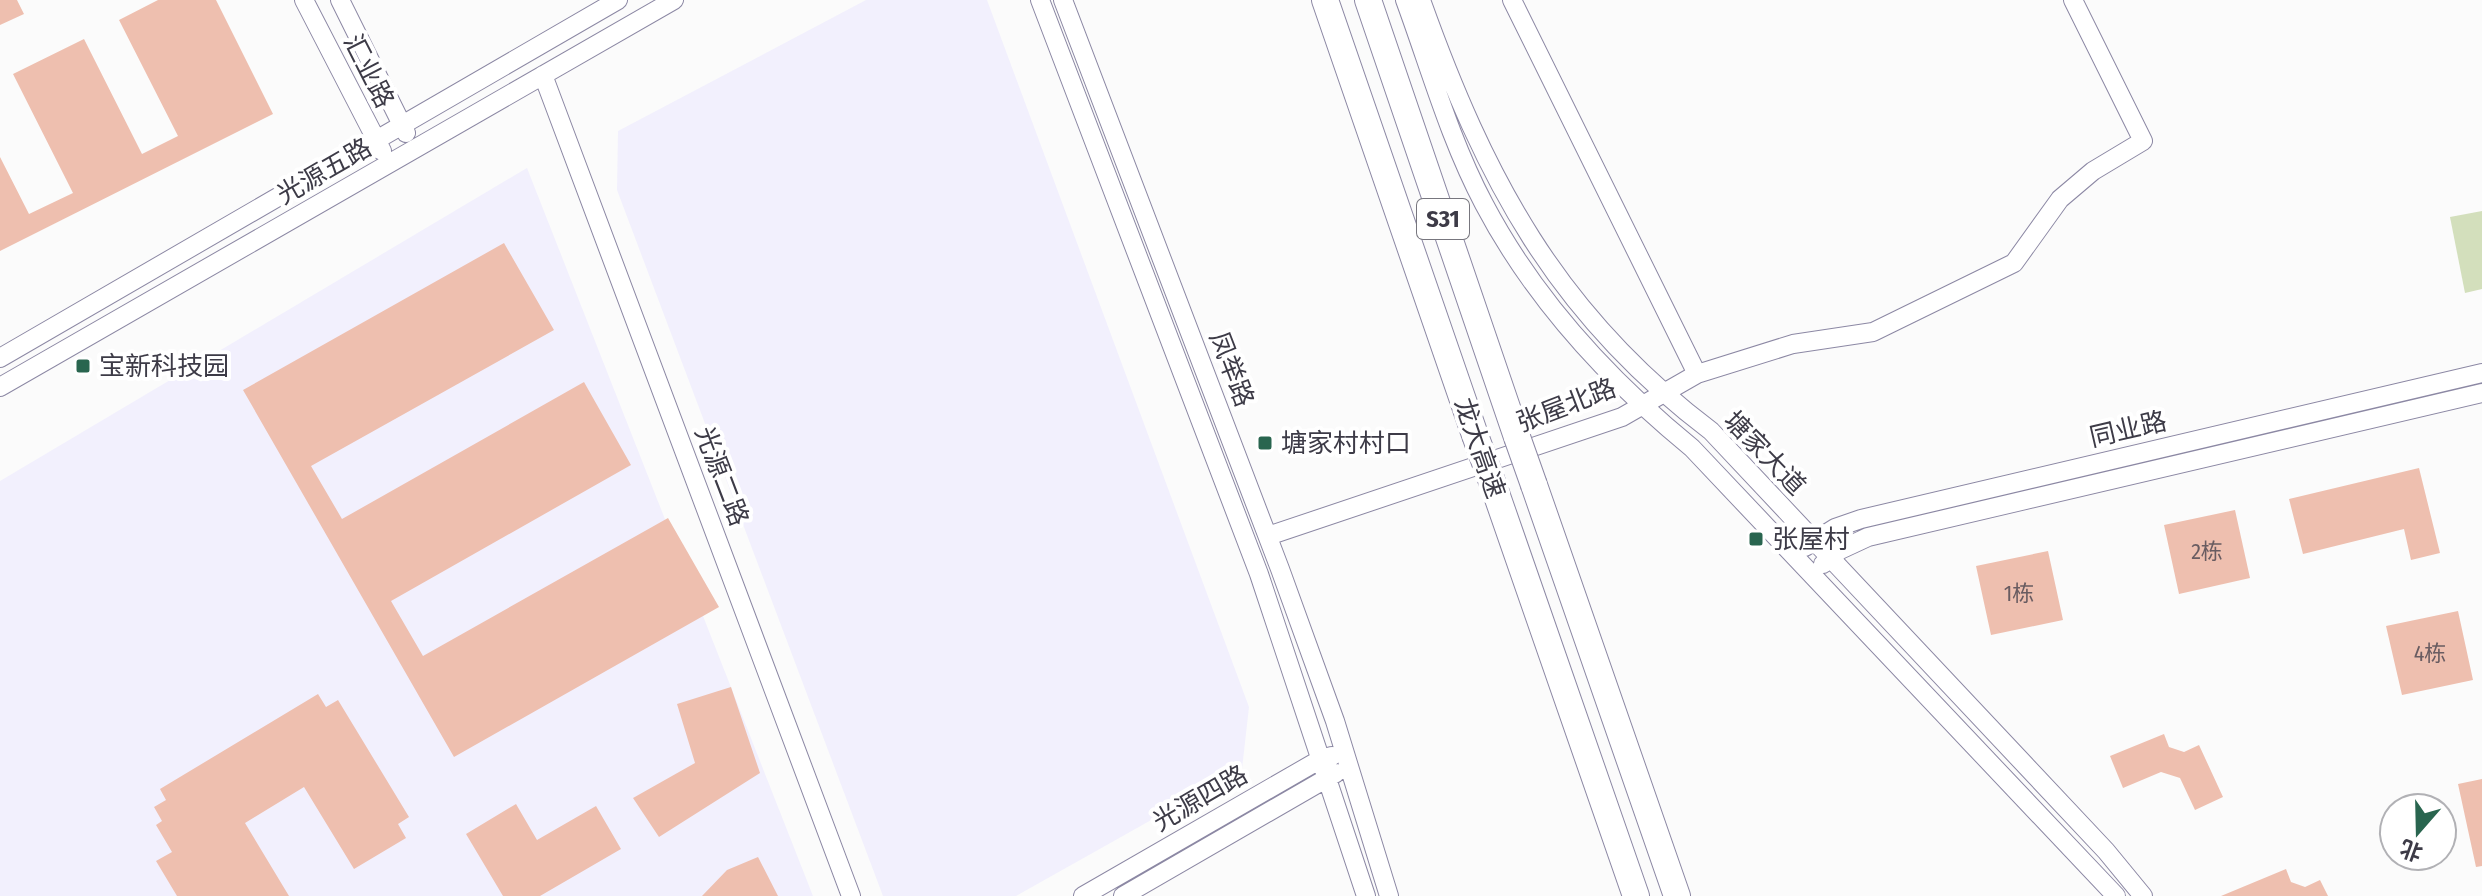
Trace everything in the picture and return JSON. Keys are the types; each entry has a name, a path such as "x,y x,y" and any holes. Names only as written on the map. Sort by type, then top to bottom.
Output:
{"highway":[{"name":"龙大高速","path":"1325,0 1636,896"},
{"name":"龙大高速","path":"1368,0 1677,896"}],"street":[{"name":"汇业路","path":"304,0 375,141 390,163"},
{"name":"汇业路","path":"340,0 413,150"},
{"name":"光源五路","path":"0,358 618,0"},
{"name":"光源五路","path":"0,387 674,0"},
{"name":"凤举路","path":"1040,0 1259,574 1366,896"},
{"name":"凤举路","path":"1063,0 1268,536 1347,762 1389,896"},
{"name":"塘家大道","path":"1405,0 1462,156 1506,244 1575,334 1639,405 1692,448 2116,896"},
{"name":"塘家大道","path":"1421,0 1451,85 1520,224 1570,294 1662,395 1711,431 2143,896"},
{"path":"1512,0 1697,374"},
{"name":"张屋北路","path":"1268,536 1622,417 1697,374 1793,344 1873,332 2014,263 2060,199 2093,171 2143,141 2073,0"},
{"name":"光源二路","path":"543,75 851,896"},
{"name":"同业路","path":"1794,556 1813,541 1861,519 2482,373"},
{"name":"同业路","path":"1811,574 1830,558 1868,537 2482,393"},
{"name":"光源四路","path":"1083,896 1321,759 1337,755 1347,762 1327,778 1123,896"}],"shaded area":[{"path":"866,0 987,0 1249,707 1242,769 1016,896 883,896 617,190 618,131"},
{"path":"527,168 813,896 0,896 0,481"}],"green space":[{"path":"2482,211 2482,289 2465,293 2450,217"}],"building":[{"path":"0,0 17,0 24,14 0,25"},
{"path":"158,0 216,0 273,114 0,251 0,157 29,214 73,193 13,74 84,39 142,154 178,136 119,20"},
{"path":"504,243 554,330 311,466 342,519 584,382 631,465 391,601 423,656 668,518 719,607 454,757 243,390"},
{"path":"2419,468 2440,553 2411,560 2404,529 2303,554 2289,499"},
{"path":"2235,510 2250,578 2179,594 2164,525"},
{"path":"2048,551 2063,620 1991,635 1976,566"},
{"path":"2458,611 2473,680 2402,695 2386,626"},
{"path":"731,687 760,773 659,837 633,798 695,763 677,704"},
{"path":"318,694 326,707 338,700 409,817 398,824 406,838 354,869 304,787 245,823 289,896 177,896 156,861 172,852 156,825 162,821 154,807 166,800 160,789"},
{"path":"2164,734 2169,747 2184,752 2199,745 2223,797 2195,810 2180,778 2161,772 2123,788 2110,756"},
{"path":"2482,779 2482,866 2476,867 2458,784"},
{"path":"516,804 537,840 596,806 621,849 540,896 503,896 466,834"},
{"path":"758,857 778,896 702,896 727,870"},
{"path":"2286,869 2291,882 2305,887 2320,880 2328,896 2221,896"}],"place":[{"name":"宝新科技园","path":"83,366"},
{"name":"塘家村村口","path":"1265,443"},
{"name":"张屋村","path":"1756,539"}]}
